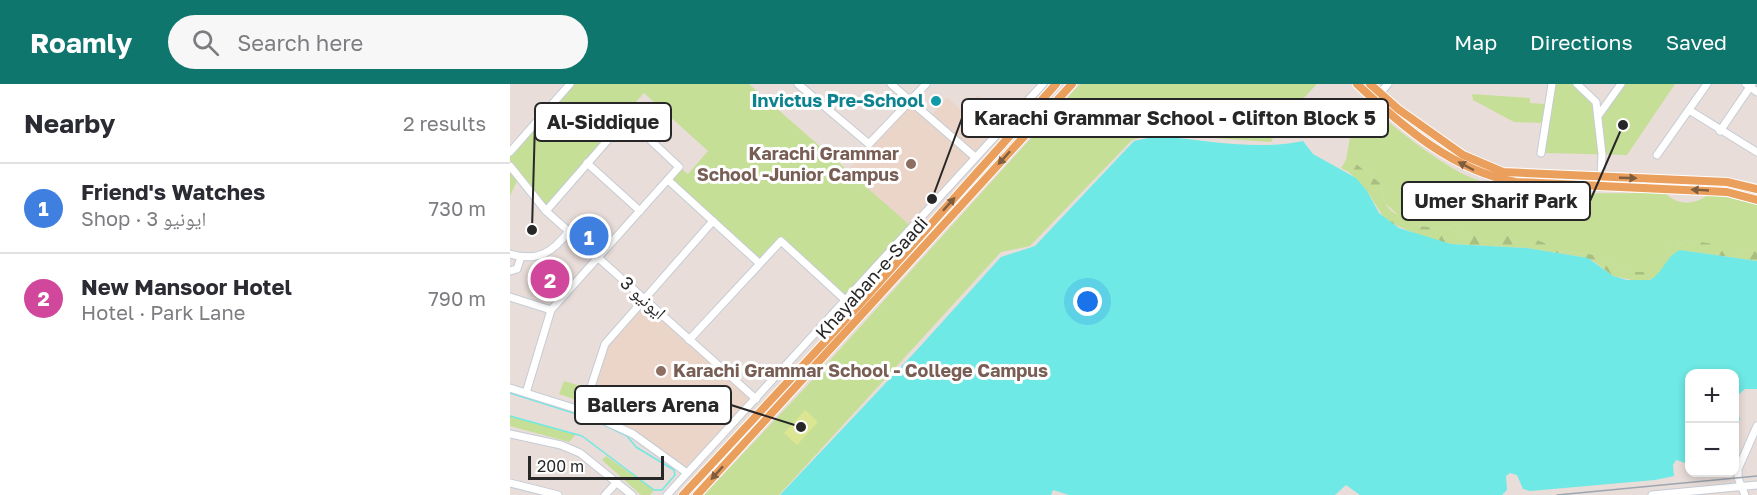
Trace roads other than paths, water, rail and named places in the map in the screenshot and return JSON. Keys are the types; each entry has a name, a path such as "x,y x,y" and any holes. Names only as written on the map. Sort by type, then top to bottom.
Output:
{"main road":[{"name":"Khayaban-e-Saadi","path":"683,495 855,309 1056,84"},
{"name":"Khayaban-e-Saadi","path":"697,495 1072,84"},
{"path":"1357,84 1458,162 1497,179 1516,182 1727,192 1757,200"},
{"path":"1370,84 1380,93 1388,106"},
{"path":"1396,113 1463,155 1486,166 1518,174 1727,182 1757,189"}],"street":[{"path":"510,152 570,84"},
{"path":"798,84 864,143 873,143 926,84"},
{"path":"891,84 975,158"},
{"path":"666,495 1043,84"},
{"path":"1380,93 1388,84"},
{"path":"1541,153 1552,84"},
{"path":"1598,117 1622,84"},
{"path":"1657,155 1707,84"},
{"path":"1582,86 1596,102 1601,177"},
{"path":"1720,130 1751,87"},
{"path":"1689,110 1757,152"},
{"path":"526,393 551,310 679,167 627,118 546,210"},
{"path":"587,163 640,212"},
{"name":"ایونیو 3","path":"510,166 546,210 756,399"},
{"path":"668,180 759,263"},
{"path":"583,411 605,344 713,221"},
{"path":"510,254 520,257 539,257 548,253 569,231"},
{"path":"689,340 781,241 855,309"},
{"path":"510,271 517,269 520,257"},
{"path":"510,297 551,310"},
{"path":"510,388 583,411 633,434 687,473"},
{"path":"1745,495 1738,478 1738,469 1757,426"},
{"path":"510,434 561,445 580,453 632,495"},
{"path":"605,495 617,482"},
{"path":"510,483 558,495"},
{"path":"1652,495 1757,485"}],"water":[{"path":"1157,136 1249,145 1303,141 1313,154 1356,178 1367,191 1379,213 1399,228 1451,244 1527,248 1588,258 1613,276 1627,280 1650,280 1671,256 1680,250 1757,261 1757,389 1745,389 1739,394 1739,369 1685,369 1685,463 1676,460 1673,465 1674,476 1655,480 1530,491 1523,489 1517,475 1510,473 1506,476 1507,490 1502,495 1360,495 1346,485 1335,495 1069,495 1053,490 1051,495 780,495 1001,257 1035,246 1134,141"}],"waterway":[{"path":"510,393 592,419 627,436 636,447 674,470 675,475 662,490 654,490 582,436 510,416"}],"railway":[{"path":"1557,495 1757,476"}],"place":[{"name":"Invictus Pre-School","path":"936,101"},
{"name":"Umer Sharif Park","path":"1623,125"},
{"name":"Karachi Grammar School -Junior Campus","path":"911,164"},
{"name":"Karachi Grammar School - Clifton Block 5","path":"932,199"},
{"name":"Al-Siddique","path":"532,230"},
{"name":"Friend's Watches","path":"589,236"},
{"name":"New Mansoor Hotel","path":"550,279"},
{"name":"Karachi Grammar School - College Campus","path":"661,371"},
{"name":"Ballers Arena","path":"801,427"}]}
